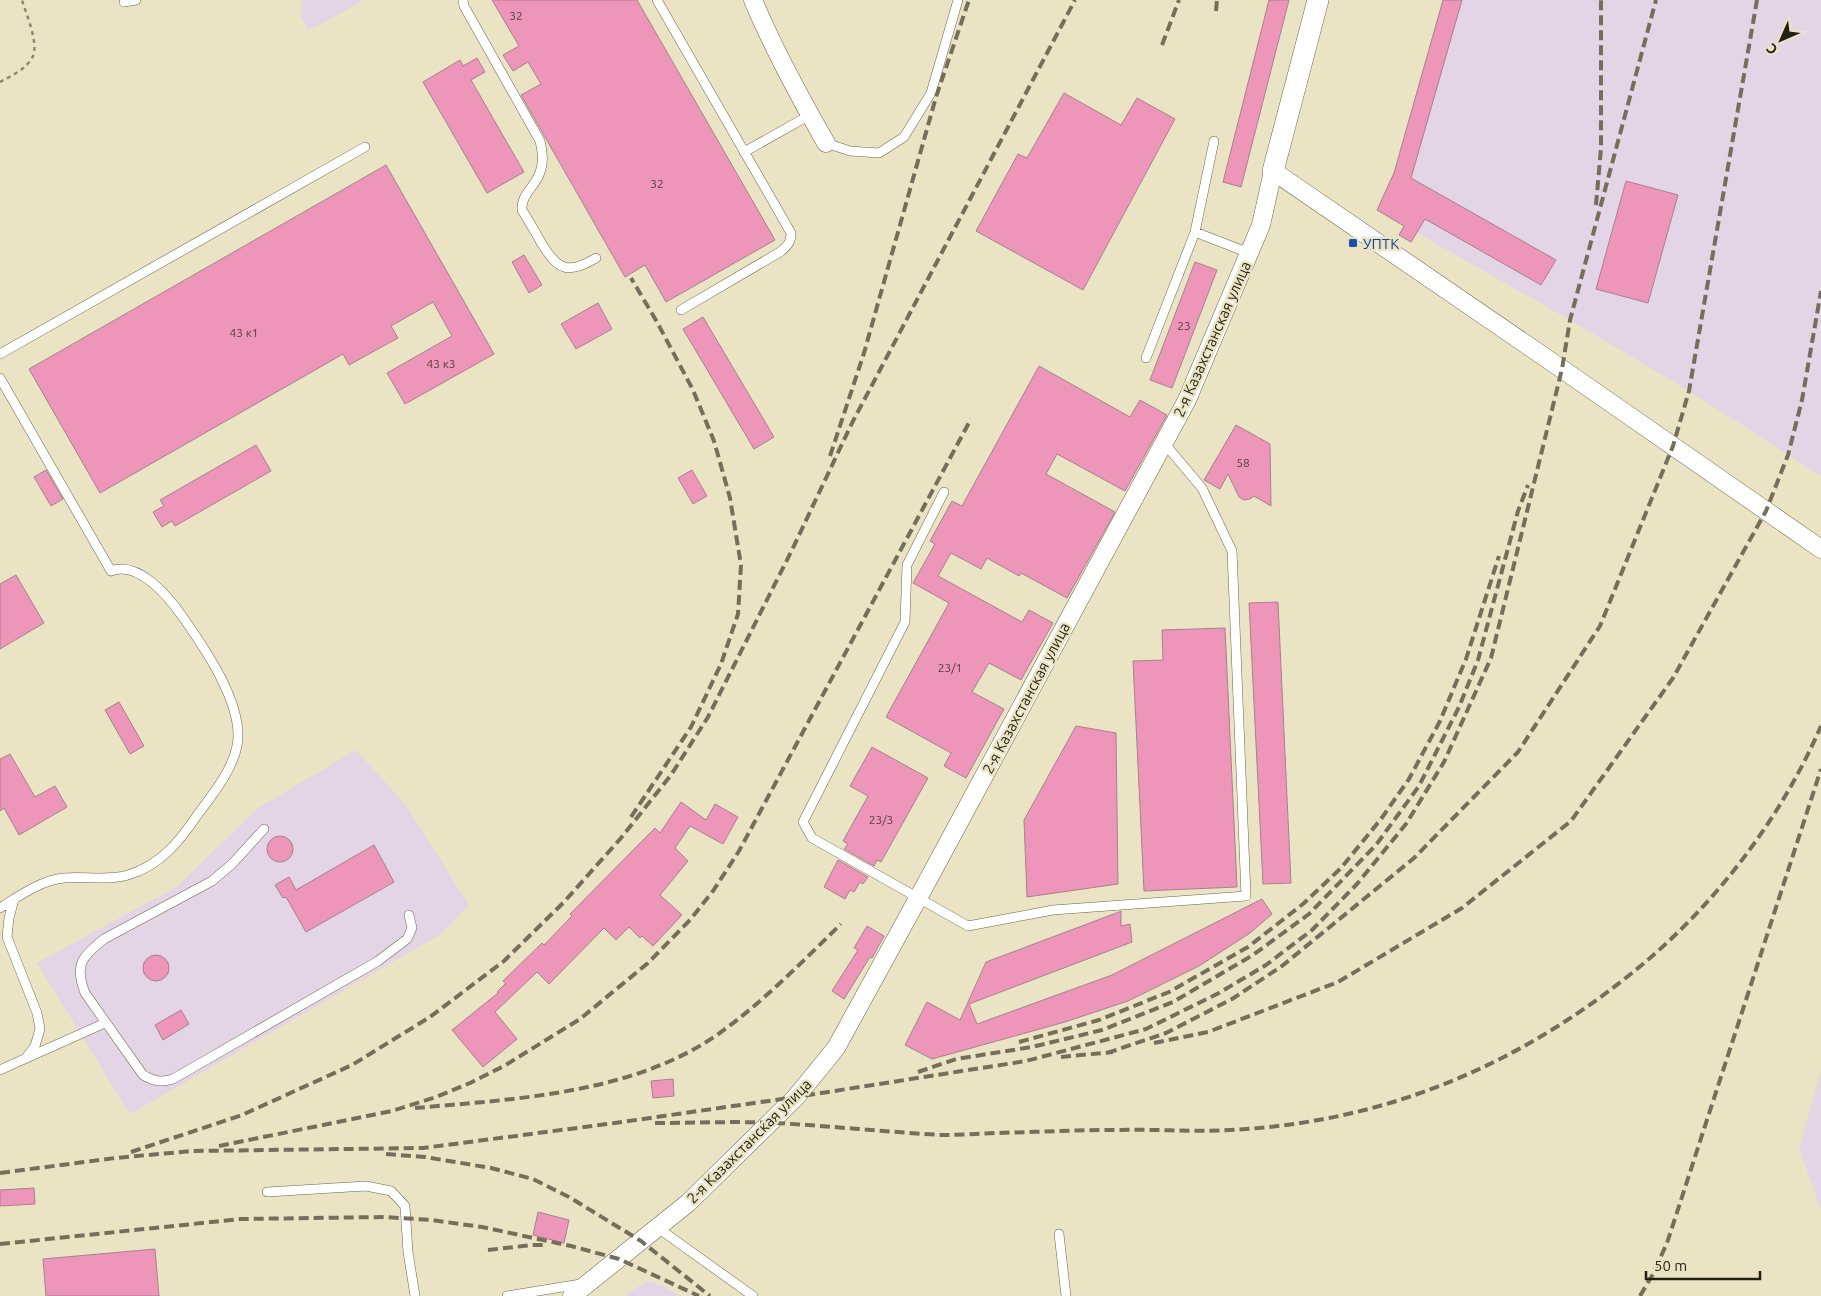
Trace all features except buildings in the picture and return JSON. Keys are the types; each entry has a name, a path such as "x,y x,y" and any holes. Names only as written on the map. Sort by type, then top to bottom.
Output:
{"street":[{"path":"753,0 769,38 794,88 826,143"},
{"name":"2-я Казахстанская улица","path":"572,1296 688,1204 796,1097 836,1048 1188,400 1261,225 1273,171 1318,0"},
{"path":"1273,171 1562,368 1821,549"}],"lane":[{"path":"124,2 136,0"},
{"path":"463,0 464,6 540,141 543,155 542,167 524,197 522,210 552,260 561,267 571,268 586,264 596,258"},
{"path":"657,0 791,233 791,240 788,246 780,252 681,310"},
{"path":"826,143 850,151 879,153 904,137 931,93 958,0"},
{"path":"744,152 810,115"},
{"path":"1146,358 1195,232 1214,141"},
{"path":"0,354 365,148"},
{"path":"1195,232 1249,253"},
{"path":"0,378 111,570 120,567 135,571 156,586 173,603 206,651 230,697 237,722 237,746 226,774 181,840 164,855 146,867 128,875 63,878 45,882 0,908"},
{"path":"944,492 907,565 905,622 803,822 812,838 918,900 968,926 1053,910 1246,896 1232,551 1202,488 1164,444"},
{"path":"264,829 232,864 212,881 104,939 90,951 80,964 79,979 85,994 143,1075 152,1080 163,1082 173,1079 378,961 407,939 412,928 409,915"},
{"path":"14,899 7,937 37,1013 40,1029 35,1046 26,1058"},
{"path":"0,1070 104,1023"},
{"path":"267,1192 366,1186 391,1191 405,1206 408,1252 415,1296"},
{"path":"658,1228 753,1296"},
{"path":"1059,1234 1066,1296"},
{"path":"507,1296 589,1283"}],"path":[{"path":"0,82 20,71 33,57 34,41 22,0"}],"shaded area":[{"path":"302,0 364,0 308,30 301,16"},
{"path":"1443,0 1821,0 1821,476 1689,391 1570,320 1377,210 1394,173"},
{"path":"356,750 405,804 469,905 441,934 130,1114 37,963 178,886 258,808"},
{"path":"1821,1071 1821,1210 1799,1148"},
{"path":"647,1281 663,1286 679,1296 624,1296"}],"railway":[{"path":"830,456 864,353 936,97 969,0"},
{"path":"131,1152 242,1115 352,1065 430,1017 504,961 564,902 621,838 671,775 708,717 792,550 852,423 1075,0"},
{"path":"1162,45 1179,0"},
{"path":"1216,11 1217,0"},
{"path":"1596,205 1601,148 1601,0"},
{"path":"0,1173 115,1158 192,1151 423,1148 796,1097 1026,1061 1146,1029 1219,993 1266,965 1312,930 1357,884 1406,824 1444,762 1491,658 1562,369 1570,320 1656,0"},
{"path":"1107,1053 1166,1033 1232,999 1282,966 1414,858 1518,752 1600,626 1673,446 1689,391 1757,0"},
{"path":"631,278 693,390 714,441 730,498 741,565 738,614 721,664 691,727 631,817"},
{"path":"1154,1043 1208,1032 1338,982 1462,908 1571,821 1673,678 1766,511 1788,455 1802,400 1821,291"},
{"path":"219,1146 392,1111 436,1097 470,1083 504,1066 580,1019 648,963 690,920 713,891 739,851 971,419"},
{"path":"918,1072 956,1059 1032,1047 1102,1030 1173,1002 1253,955 1309,914 1376,845 1419,786 1459,707 1478,660 1518,511 1528,485"},
{"path":"1019,1042 1099,1020 1169,992 1248,947 1303,904 1341,868 1381,819 1409,779 1440,721 1466,659 1499,556"},
{"path":"655,1123 775,1123 942,1135 1085,1130 1215,1131 1285,1125 1340,1116 1392,1102 1443,1084 1493,1063 1541,1037 1587,1007 1661,948 1690,921 1741,861 1785,796 1821,726"},
{"path":"1640,1296 1653,1274 1667,1243 1821,769"},
{"path":"415,1108 532,1097 572,1090 610,1082 648,1070 683,1055 717,1035 750,1010 841,924"},
{"path":"1061,1057 1113,1052"},
{"path":"386,1154 425,1157 491,1168 533,1179 569,1197 641,1241 710,1296"},
{"path":"0,1244 241,1219 385,1217 431,1220 482,1227 571,1246 619,1259 699,1296"},
{"path":"488,1250 546,1245"}],"place":[{"name":"УПТК","path":"1353,243"}]}
